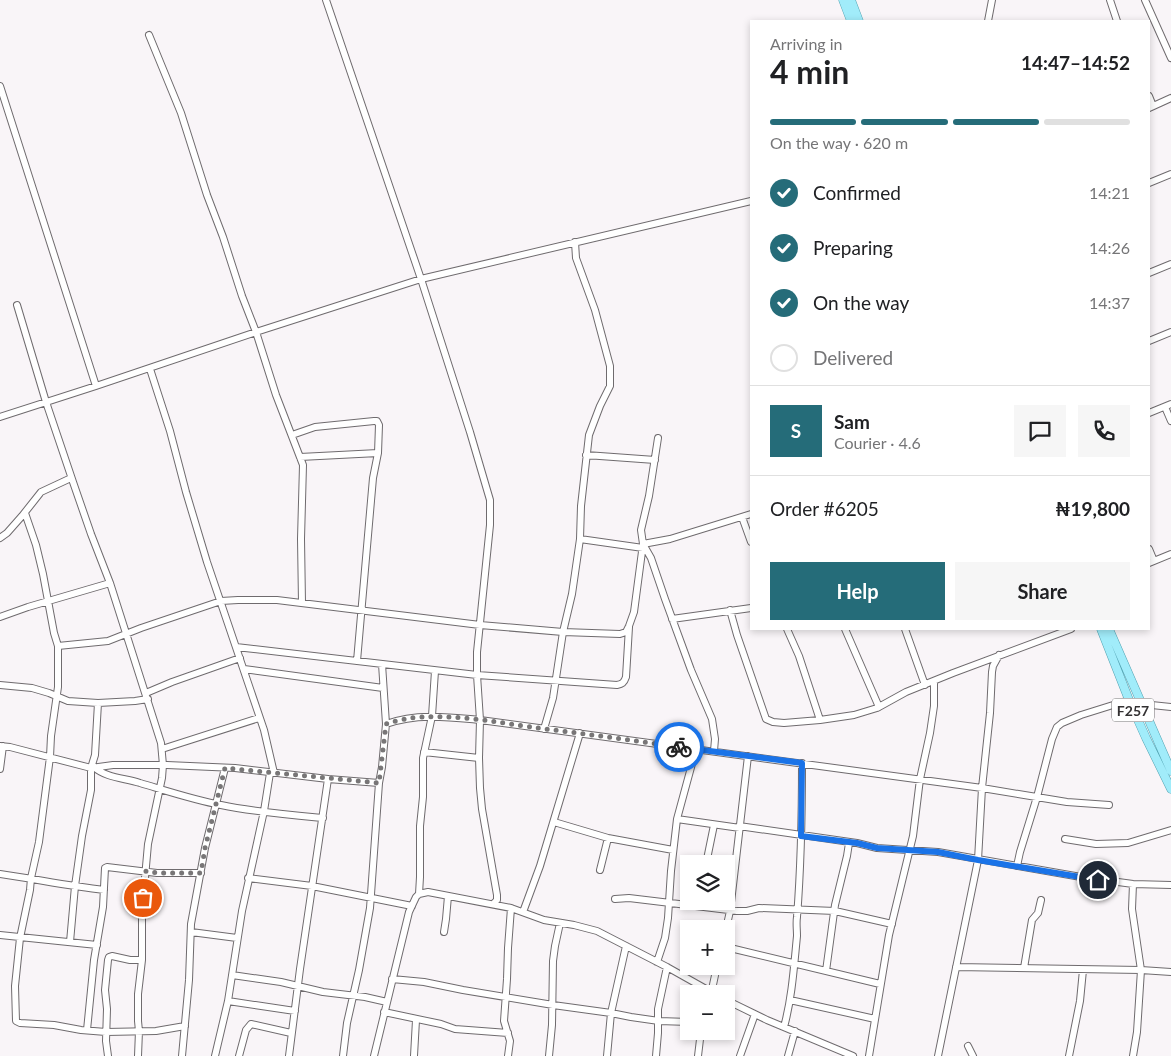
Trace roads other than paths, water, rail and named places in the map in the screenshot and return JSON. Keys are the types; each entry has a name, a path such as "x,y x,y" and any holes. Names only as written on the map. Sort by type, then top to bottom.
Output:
{"main road":[{"path":"843,0 852,20"},
{"path":"850,0 859,20"},
{"name":"F257","path":"1101,630 1129,700 1171,789"},
{"name":"F257","path":"1109,630 1171,771"}],"street":[{"path":"326,0 421,279 490,500 490,525 477,652 477,675 480,720 480,788 497,895 497,900 493,904"},
{"path":"988,20 992,0"},
{"path":"1110,0 1117,20"},
{"path":"1145,0 1171,58"},
{"path":"149,35 181,113 207,195 256,332 276,395 303,465 302,603"},
{"path":"0,86 96,386"},
{"path":"1151,107 1171,98"},
{"path":"1150,183 1171,174"},
{"path":"0,417 421,279 750,201"},
{"path":"544,729 553,698 563,632 572,594 580,539 581,506 589,436 610,386 610,366 595,310 576,258 575,242"},
{"path":"1150,273 1171,264"},
{"path":"17,305 71,478 127,633 162,749 163,765 160,790 148,844 142,911 142,960 138,994 138,1056"},
{"path":"1150,341 1171,332"},
{"path":"150,368 207,562 264,730 272,773 248,878 228,1001 215,1056"},
{"path":"1150,413 1168,406 1171,421"},
{"path":"292,435 315,427 376,421 379,425 378,453 373,478 357,661"},
{"path":"58,646 108,641 221,601 238,600 277,600 480,625 563,632 620,634 626,632 634,612 643,546 641,530 649,496 658,438"},
{"path":"300,457 378,453"},
{"path":"586,455 654,460"},
{"path":"0,538 25,513 41,492 71,478"},
{"path":"25,513 38,552 58,646 57,696 50,758 38,842 20,938 15,986 16,1021 106,1032 156,1031 185,1026"},
{"path":"580,539 643,546 750,514"},
{"path":"742,517 750,539"},
{"path":"643,546 652,558 691,670 712,719 715,739 714,752"},
{"path":"1151,562 1171,554"},
{"path":"0,617 110,583"},
{"path":"672,619 750,608"},
{"path":"730,610 766,719 778,723 854,715 879,707 906,692 998,655 1068,630"},
{"path":"236,647 434,671 617,685 622,684 626,677 629,626"},
{"path":"787,630 799,656 820,720"},
{"path":"845,630 879,707"},
{"path":"905,630 925,685"},
{"path":"938,1056 978,860 992,672 998,655"},
{"path":"0,685 32,688 49,692 68,702 135,701 172,682 240,658"},
{"path":"343,1056 347,1023 371,898 379,783 386,724 382,664"},
{"path":"244,669 383,688"},
{"path":"374,1056 407,921 416,897 419,894 424,752 432,716 434,671"},
{"path":"869,1056 880,984 892,924 913,836 920,779 934,706 934,681"},
{"path":"1016,866 1057,727 1062,723 1129,700"},
{"path":"70,942 75,886 91,790 98,703"},
{"path":"1142,704 1171,707"},
{"path":"386,724 400,719 432,716 480,720 920,779 1067,802 1109,805"},
{"path":"162,749 260,718"},
{"path":"523,912 540,866 580,734"},
{"path":"0,769 2,746 92,767 163,765 225,768 379,783"},
{"path":"657,962 665,938 677,819 696,749"},
{"path":"424,752 479,758"},
{"path":"728,920 748,756"},
{"path":"784,1027 789,1009 797,934 802,763"},
{"path":"92,767 100,772 140,782 160,790 216,804 323,818"},
{"path":"182,1056 189,980 191,924 205,848 225,768"},
{"path":"289,1056 328,779"},
{"path":"677,819 849,842 877,848 938,852 1081,877 1133,884 1171,884"},
{"path":"554,822 608,838 674,850"},
{"path":"708,855 714,825"},
{"path":"1065,839 1096,844 1128,843 1171,830"},
{"path":"600,870 608,838"},
{"path":"826,971 835,905 849,842"},
{"path":"87,1030 94,960 103,907 104,870 106,867 157,873 201,873"},
{"path":"0,874 104,890"},
{"path":"248,878 312,886 412,906"},
{"path":"1133,884 1132,909 1141,970 1133,1056"},
{"path":"419,894 428,892 493,904 511,908 544,920 597,931 698,985"},
{"path":"444,932 448,896"},
{"path":"615,899 629,898 680,903"},
{"path":"1024,968 1032,920 1038,913 1041,900"},
{"path":"508,1056 510,1041 504,1021 511,908"},
{"path":"725,910 747,911 759,908 835,912 892,924"},
{"path":"549,1056 553,1006 553,961 560,922"},
{"path":"191,932 238,938"},
{"path":"0,935 97,945"},
{"path":"607,1056 612,1013 626,946"},
{"path":"735,949 880,984"},
{"path":"108,1056 105,990 109,957 142,960"},
{"path":"956,966 1171,972"},
{"path":"656,1056 659,1021 658,1009 667,967"},
{"path":"1070,1056 1080,1000 1083,970"},
{"path":"232,975 265,979 323,992 387,1002"},
{"path":"392,979 424,982 553,1006 659,1021 680,1022"},
{"path":"790,1000 875,1019"},
{"path":"228,1001 295,1011"},
{"path":"735,1004 853,1056"},
{"path":"384,1012 455,1028 508,1033"},
{"path":"740,1056 755,1014"},
{"path":"414,1056 416,1020"},
{"path":"239,1056 246,1030 251,1024 291,1033"},
{"path":"788,1056 795,1032"},
{"path":"698,1056 700,1040"},
{"path":"968,1046 973,1056"}]}
